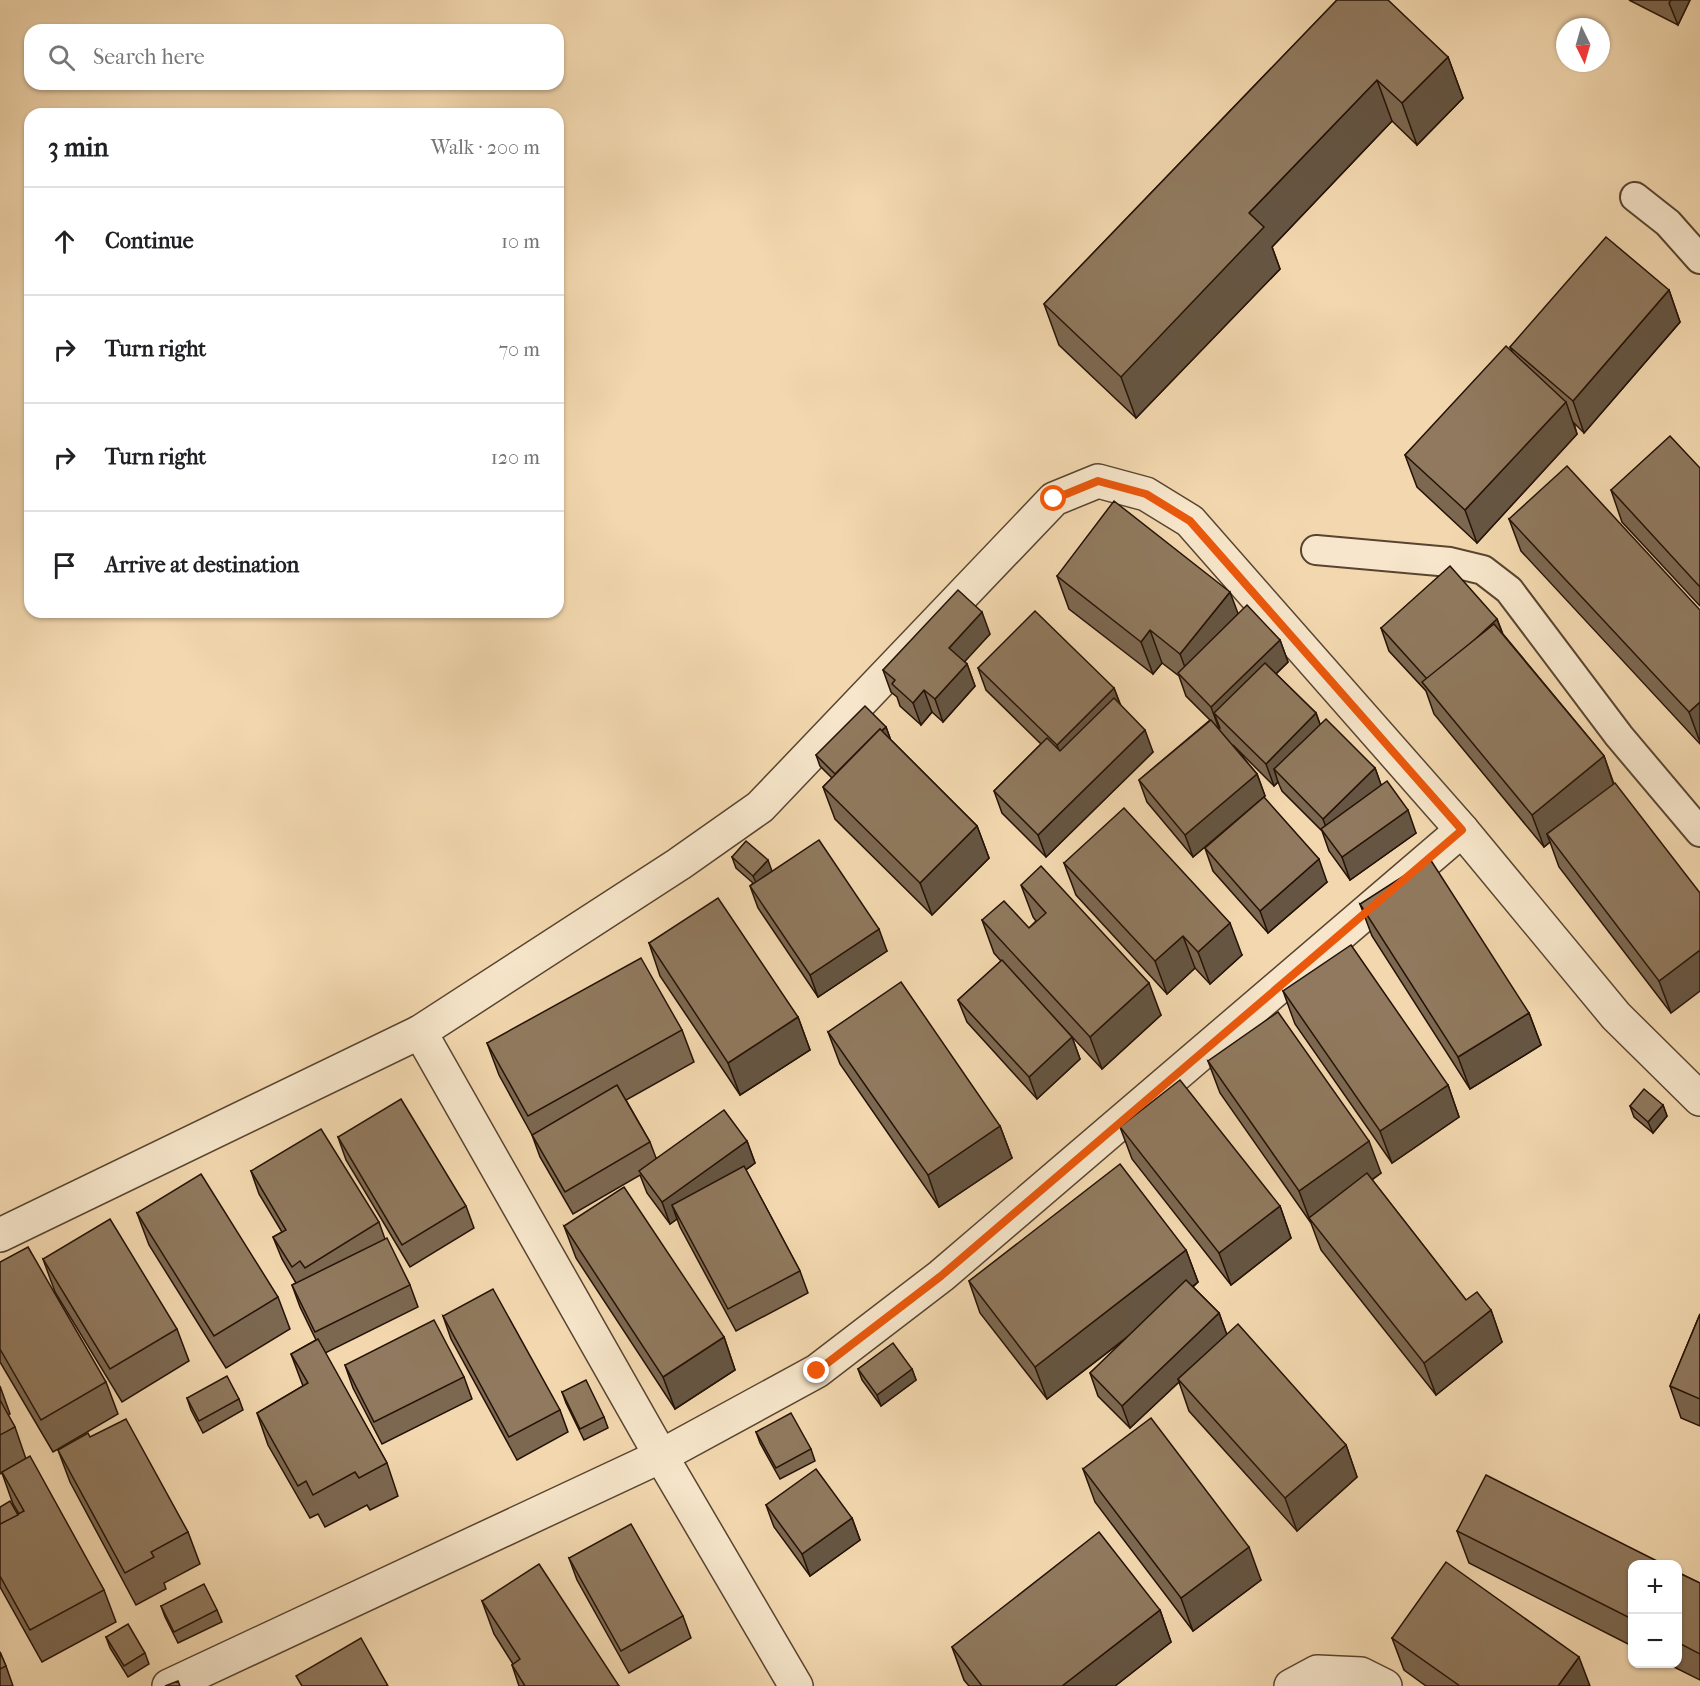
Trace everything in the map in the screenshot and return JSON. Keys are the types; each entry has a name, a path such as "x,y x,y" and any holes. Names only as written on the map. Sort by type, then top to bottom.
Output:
{"street":[{"path":"0,1235 420,1032 680,864 760,807 1054,499 1098,481 1146,494 1190,521 1462,830 1616,1016 1700,1099"},
{"path":"169,1686 661,1456 817,1371 941,1276 1462,830"},
{"path":"420,1032 661,1456 796,1686"},
{"path":"1291,1686 1317,1672 1360,1674 1385,1686"}],"lane":[{"path":"1635,197 1668,223 1700,259"},
{"path":"1316,550 1450,562 1483,570 1509,590 1619,736 1698,827"}],"building":[{"path":"1337,0 1388,0 1448,57 1402,103 1377,80 1249,213 1264,227 1121,377 1044,304"},
{"path":"1606,237 1669,290 1573,401 1510,347"},
{"path":"1506,346 1566,402 1465,510 1405,455"},
{"path":"1670,436 1700,468 1700,587 1611,490"},
{"path":"1567,466 1700,610 1700,702 1689,712 1509,519"},
{"path":"1114,501 1230,592 1180,654 1150,630 1141,642 1057,576"},
{"path":"1450,566 1497,619 1427,679 1381,628"},
{"path":"958,590 982,612 949,648 967,664 935,699 924,690 913,703 892,684 895,680 883,670"},
{"path":"1247,605 1280,640 1211,707 1178,673"},
{"path":"1035,611 1114,688 1057,745 978,668"},
{"path":"1494,624 1604,756 1532,815 1422,682"},
{"path":"1265,663 1316,713 1266,764 1214,713"},
{"path":"1114,698 1145,730 1038,835 994,791 1047,738 1060,751"},
{"path":"865,706 886,727 881,731 880,729 835,774 816,755"},
{"path":"1326,719 1375,768 1323,819 1274,769"},
{"path":"1211,720 1257,774 1185,835 1139,780"},
{"path":"880,729 977,826 920,883 823,787"},
{"path":"1387,781 1408,810 1342,857 1321,829"},
{"path":"1615,783 1700,893 1700,950 1659,981 1547,834"},
{"path":"1264,797 1319,859 1260,911 1205,848"},
{"path":"1124,808 1230,923 1198,952 1183,936 1155,961 1064,863"},
{"path":"819,840 879,929 810,975 750,886"},
{"path":"746,841 768,860 753,876 732,857"},
{"path":"1430,859 1529,1013 1458,1057 1360,904"},
{"path":"1041,866 1149,983 1090,1037 982,920 1004,901 1029,928 1046,913 1021,885"},
{"path":"718,898 798,1017 728,1063 649,943"},
{"path":"1351,945 1448,1085 1380,1131 1283,991"},
{"path":"641,958 682,1030 528,1116 487,1043"},
{"path":"1002,960 1072,1037 1029,1077 958,1000"},
{"path":"901,982 1000,1126 928,1175 828,1032"},
{"path":"1278,1012 1369,1141 1299,1191 1208,1061"},
{"path":"1180,1080 1280,1206 1219,1253 1120,1127"},
{"path":"617,1085 650,1142 565,1192 532,1135"},
{"path":"1644,1089 1663,1105 1648,1122 1630,1106"},
{"path":"401,1099 466,1206 402,1245 338,1137"},
{"path":"724,1110 747,1141 662,1202 639,1171"},
{"path":"321,1129 379,1222 305,1268 300,1261 292,1267 273,1237 286,1230 251,1171"},
{"path":"1120,1164 1186,1250 1035,1367 969,1281"},
{"path":"744,1166 800,1271 728,1309 672,1205"},
{"path":"1367,1173 1466,1300 1477,1292 1491,1310 1424,1363 1309,1218"},
{"path":"201,1174 278,1297 214,1336 137,1213"},
{"path":"624,1187 724,1337 663,1377 564,1226"},
{"path":"110,1219 177,1329 110,1369 43,1259"},
{"path":"387,1238 410,1285 315,1332 292,1285"},
{"path":"28,1247 106,1382 41,1420 0,1349 0,1262"},
{"path":"1186,1280 1219,1313 1122,1406 1090,1373"},
{"path":"493,1289 560,1410 509,1437 443,1316"},
{"path":"1700,1314 1700,1399 1670,1386"},
{"path":"434,1320 464,1377 374,1422 345,1365"},
{"path":"1238,1324 1346,1445 1285,1498 1178,1379"},
{"path":"318,1339 387,1463 359,1478 355,1472 313,1495 306,1481 298,1486 257,1413 308,1383 291,1354"},
{"path":"893,1343 912,1369 877,1395 858,1369"},
{"path":"227,1376 239,1399 199,1421 187,1398"},
{"path":"586,1380 604,1417 580,1429 562,1392"},
{"path":"0,1400 15,1427 0,1435"},
{"path":"791,1413 811,1449 776,1468 756,1432"},
{"path":"1151,1418 1249,1547 1181,1598 1083,1469"},
{"path":"126,1419 188,1532 151,1552 154,1557 125,1573 58,1450 88,1433 90,1437"},
{"path":"30,1456 104,1590 30,1630 0,1576 0,1524 24,1511 2,1472"},
{"path":"816,1469 852,1518 802,1554 766,1505"},
{"path":"1486,1475 1655,1560 1628,1560 1628,1617 1457,1531"},
{"path":"10,1501 18,1515 0,1524 0,1507"},
{"path":"631,1524 683,1616 621,1651 569,1558"},
{"path":"1099,1532 1160,1610 1062,1686 982,1686 952,1647"},
{"path":"1446,1562 1579,1657 1558,1686 1460,1686 1392,1638"},
{"path":"539,1564 619,1686 525,1686 512,1665 520,1659 482,1601"},
{"path":"1682,1574 1700,1583 1700,1654 1682,1645"},
{"path":"204,1584 217,1610 174,1632 161,1606"},
{"path":"128,1624 145,1653 124,1666 106,1637"},
{"path":"361,1638 388,1686 302,1686 296,1676"},
{"path":"0,1652 6,1666 0,1669"},
{"path":"178,1681 180,1686 165,1686"}],"route":[{"path":"817,1371 941,1276 1462,830 1190,521 1146,494 1098,481 1054,499"}]}
